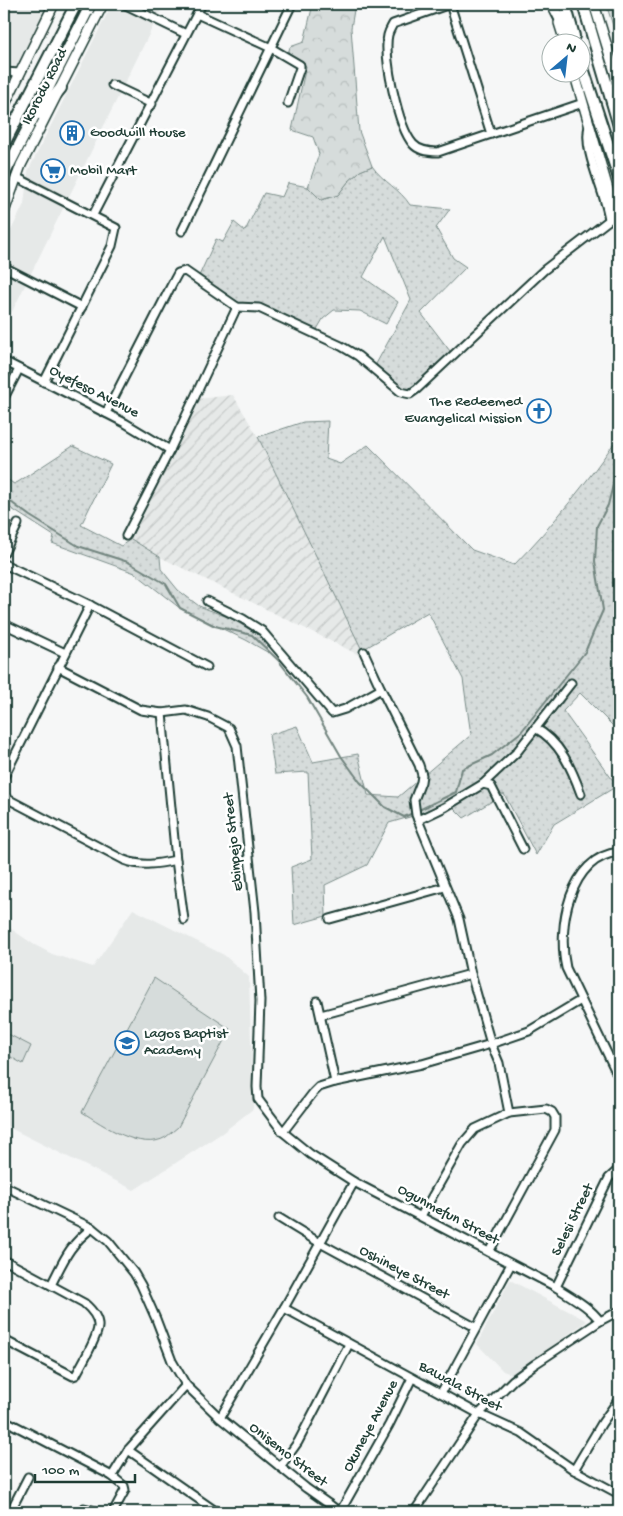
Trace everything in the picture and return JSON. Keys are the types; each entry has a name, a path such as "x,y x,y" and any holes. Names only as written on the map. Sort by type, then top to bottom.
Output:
{"highway":[{"name":"Ikorodu Road","path":"4,144 76,4"},
{"name":"Ikorodu Road","path":"4,175 91,4"},
{"path":"559,4 567,32"},
{"path":"559,4 572,32"},
{"path":"583,4 619,100"},
{"path":"610,76 619,105"},
{"path":"610,76 619,126"},
{"path":"588,82 619,178"},
{"path":"26,131 61,88"}],"main road":[{"name":"Ikorodu Road","path":"4,106 54,4"},
{"name":"Ikorodu Road","path":"4,212 16,177 103,4"},
{"path":"559,4 564,32"},
{"path":"594,4 610,76 619,87"},
{"path":"577,82 619,227"}],"street":[{"path":"124,4 186,34"},
{"path":"93,215 202,4"},
{"path":"182,231 292,4"},
{"path":"492,134 450,4 394,24 388,32 394,96 407,135 414,145 422,150 438,152 492,134 583,103"},
{"path":"197,14 271,48 300,64 288,103"},
{"path":"4,72 20,73"},
{"path":"112,85 152,104"},
{"path":"106,413 178,273 185,272 237,307 259,308 341,346 358,356 401,392 410,394 544,270 609,220 589,148 587,132 589,123"},
{"path":"16,177 116,228 115,238 44,382"},
{"path":"4,267 82,307"},
{"path":"126,536 170,450 237,307"},
{"name":"Oyefeso Avenue","path":"4,361 106,413 170,450"},
{"path":"4,398 19,369"},
{"path":"4,553 18,524"},
{"path":"4,564 90,605 207,667"},
{"path":"207,600 262,631 332,713 345,709 382,689"},
{"path":"4,776 90,605"},
{"path":"4,625 65,653"},
{"path":"364,652 419,765 422,776 414,800 417,817 459,919 471,974 491,1044 499,1063 509,1113"},
{"name":"Ebinpejo Street","path":"58,667 141,710 162,714 186,710 208,716 229,728 237,746 255,912 260,1001 258,1099 283,1132"},
{"path":"417,817 445,807 483,784 516,753 571,683"},
{"path":"162,714 176,860 184,920"},
{"path":"535,728 542,732 558,748 573,771 581,794"},
{"path":"483,784 491,786 523,848"},
{"path":"4,797 135,864 145,865 176,860"},
{"path":"619,852 601,857 589,868 574,887 564,922 562,953 566,968 619,1078"},
{"path":"330,918 445,887"},
{"path":"321,1015 471,974"},
{"path":"283,1132 319,1087 422,1064 491,1044 529,1031 581,1000"},
{"path":"318,1001 335,1082"},
{"path":"421,1216 468,1137 476,1130 509,1113 546,1109 552,1112 556,1117 555,1130 488,1252"},
{"name":"Ogunmefun Street","path":"283,1132 310,1154 354,1182 556,1286 580,1302 595,1314 600,1321"},
{"name":"Selesi Street","path":"556,1286 609,1178 619,1169"},
{"path":"220,1418 354,1182"},
{"name":"Onisemo Street","path":"4,1186 92,1228 108,1241 134,1273 154,1312 172,1361 186,1385 220,1418 280,1467 340,1512"},
{"name":"Oshineye Street","path":"279,1218 320,1243 475,1328"},
{"path":"51,1285 68,1252 78,1239 92,1228"},
{"path":"4,1260 84,1303 95,1313 98,1326 92,1344 76,1375 70,1375 4,1340"},
{"path":"441,1393 510,1264"},
{"name":"Bawala Street","path":"284,1308 480,1414 521,1433 574,1470 619,1494"},
{"path":"414,1512 480,1414 513,1380 600,1321 619,1312"},
{"path":"280,1467 298,1442 349,1344"},
{"name":"Okuneye Avenue","path":"340,1512 389,1425 412,1378"},
{"path":"112,1476 128,1450 181,1388 186,1385"},
{"path":"574,1470 602,1423 619,1399"},
{"path":"4,1420 112,1476 124,1486 125,1490 113,1512"},
{"path":"128,1450 216,1512"},
{"path":"10,1512 28,1477"},
{"path":"324,1512 330,1505"},
{"path":"78,1512 84,1508 100,1512"}],"shaded area":[{"path":"4,4 53,4 4,100"},
{"path":"112,4 164,4 4,328 4,245 24,204 28,171"},
{"path":"233,395 258,437 362,650 359,655 160,557 131,539 180,441 171,436 189,400"},
{"name":"Lagos Baptist Academy","path":"133,909 224,955 249,977 253,1109 222,1133 134,1190 4,1125 4,924 33,944 52,954 93,967"},
{"path":"510,1280 587,1321 514,1375 503,1371 477,1344"}],"green space":[{"path":"313,4 355,4 351,28 359,131 372,166 360,171 338,195 321,200 308,187 319,154 313,137 292,130 306,66 287,57 290,47 304,42"},
{"path":"606,4 619,4 619,44"},
{"path":"372,166 410,205 450,209 436,228 453,258 466,267 421,313 453,355 409,394 376,364 411,300 385,236 363,277 398,302 386,324 360,311 334,310 323,319 316,331 257,304 244,306 199,276 216,239 223,242 234,222 245,231 264,193 282,197 288,183 308,187 321,200 338,195 360,171"},
{"path":"328,421 326,459 340,464 368,445 472,550 514,565 569,502 619,436 619,732 580,693 563,711 617,786 554,824 536,855 504,794 464,818 451,805 389,823 367,865 325,885 326,916 294,925 291,867 312,859 308,772 275,774 269,735 297,726 313,762 358,754 368,795 398,797 471,735 463,679 428,612 362,650 258,437 303,422"},
{"path":"73,446 111,464 81,525 121,546 131,539 160,557 161,569 178,590 199,606 230,618 261,636 269,653 181,609 135,573 52,543 54,536 4,504 4,477 14,484"},
{"path":"154,978 230,1029 178,1127 166,1137 156,1141 145,1141 111,1130 82,1112"},
{"path":"8,1034 31,1046 23,1064 4,1053 4,1041"}],"waterway":[{"path":"417,811 456,792 462,769 492,755 521,732 585,652 603,610 595,561 597,526 608,505 619,461"},
{"path":"4,497 78,546 128,562 166,584 180,608 215,626 252,635 278,660 307,697 341,756 360,782 385,807 404,817 413,813"}],"place":[{"name":"Goodwill House","path":"72,133"},
{"name":"Mobil Mart","path":"53,171"},
{"name":"The Redeemed Evangelical Mission","path":"539,411"},
{"name":"Lagos Baptist Academy","path":"127,1043"}]}
